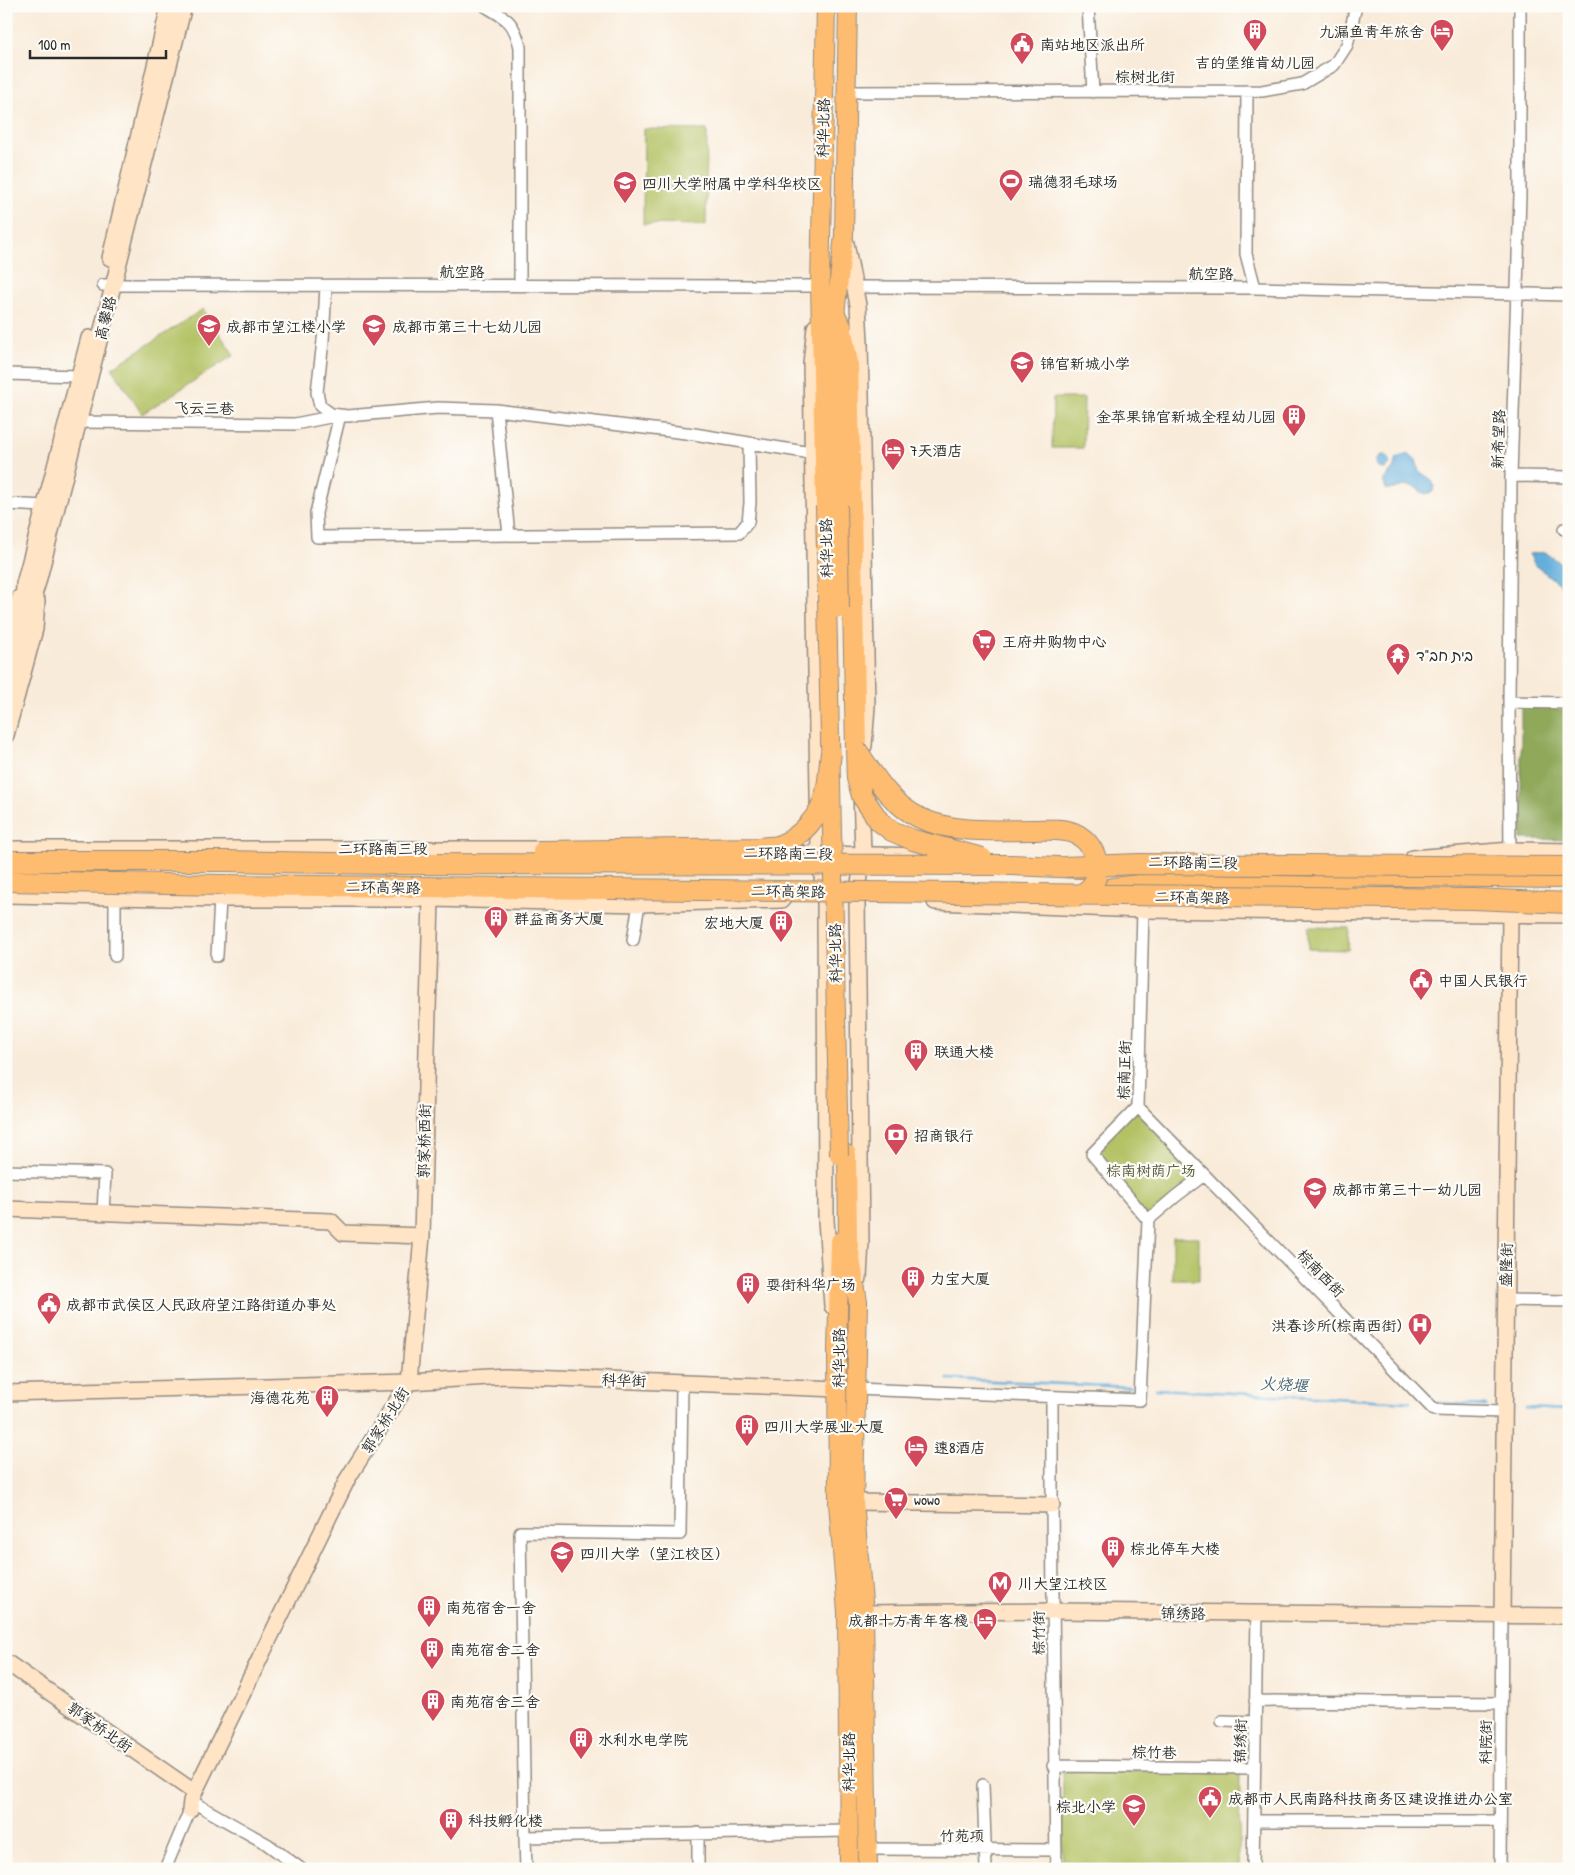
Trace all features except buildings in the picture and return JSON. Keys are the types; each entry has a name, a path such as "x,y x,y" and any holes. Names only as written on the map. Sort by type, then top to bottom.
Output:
{"highway":[{"path":"835,315 841,326 848,363 856,750 858,778 862,796 880,821 892,831 913,840 1011,865"},
{"path":"608,889 780,899 1010,900 1050,903 1068,901 1089,891 1097,875 1097,866 1092,849 1082,837 1074,833 1057,830 959,829 920,818 903,809 892,799 856,750"},
{"path":"385,864 428,852 749,848 778,846 797,836 809,825 821,808 826,792 831,753"},
{"name":"二环高架路","path":"9,850 225,861 385,864 1011,865 1064,867 1139,864 1569,867"},
{"path":"1064,867 1151,873 1569,878"},
{"name":"二环高架路","path":"6,881 1473,899 1569,903"},
{"path":"1051,894 1147,884 1569,890"}],"main road":[{"name":"科华北路","path":"826,6 820,286 832,505"},
{"name":"科华北路","path":"848,6 844,235 835,315 831,753 843,1155 848,1240 858,1302 846,1389 838,1503 847,1612 849,1869"},
{"path":"832,505 843,1155"},
{"name":"科华北路","path":"843,1155 837,1351 846,1389 864,1613 868,1869"}],"street":[{"name":"高攀路","path":"6,685 22,628 44,506 73,421 79,376 108,285 169,6"},
{"name":"高攀路","path":"31,583 108,285 184,6"},
{"path":"485,6 509,20 517,34 520,47 520,286"},
{"path":"1088,6 1092,92"},
{"name":"棕树北街","path":"845,92 1246,91 1302,84 1334,65 1348,45 1356,6"},
{"name":"新希望路","path":"1509,873 1511,476 1517,294 1520,6"},
{"path":"1246,91 1246,254 1255,288"},
{"path":"844,235 858,306 860,342 867,706 861,800 863,853 857,899 861,1242 858,1302"},
{"name":"航空路","path":"108,285 820,286"},
{"path":"326,286 323,341 317,392 320,406 331,414 340,415 316,513 316,537 739,533 748,522 750,503 749,443"},
{"path":"820,286 811,363 812,453 819,855 825,899 826,1220 829,1277 837,1351"},
{"name":"航空路","path":"854,287 1255,288 1569,295"},
{"path":"6,374 79,376"},
{"name":"飞云三巷","path":"73,421 295,424 340,415 348,416 438,408 496,410 694,434 812,453"},
{"path":"496,410 509,535"},
{"path":"1511,476 1569,477"},
{"path":"6,504 44,506"},
{"path":"6,644 31,583"},
{"path":"6,735 36,629 31,583"},
{"path":"1509,702 1569,703"},
{"name":"二环路南三段","path":"9,850 597,848 819,855 863,853 1023,859 1331,864 1510,850 1569,851"},
{"path":"1331,864 1509,873 1569,872"},
{"path":"6,895 220,899 430,899 639,904 857,899 1143,910 1569,915"},
{"path":"1510,914 1549,895 1569,896"},
{"path":"114,956 115,897"},
{"path":"217,956 220,899"},
{"name":"郭家桥西街","path":"409,1382 422,1236 430,899"},
{"path":"633,940 639,904"},
{"name":"棕南正街","path":"1143,910 1138,1107 1092,1154 1148,1220"},
{"name":"盛隆街","path":"1502,1616 1510,914"},
{"name":"棕南西街","path":"1138,1107 1434,1410 1504,1412"},
{"path":"6,1171 106,1174 103,1213"},
{"path":"846,1389 1140,1400 1148,1220 1204,1175"},
{"path":"6,1209 331,1221 343,1233 422,1236"},
{"path":"1505,1300 1569,1301"},
{"name":"科华街","path":"409,1382 505,1376 846,1389"},
{"name":"郭家桥北街","path":"6,1393 409,1382"},
{"name":"郭家桥北街","path":"6,1662 192,1801 348,1478 409,1382"},
{"path":"526,1869 520,1532 680,1534 682,1383"},
{"name":"棕竹街","path":"1052,1398 1053,1766 1056,1869"},
{"path":"854,1502 1052,1505"},
{"name":"锦绣路","path":"864,1613 1054,1611 1569,1616"},
{"name":"锦绣街","path":"1253,1869 1257,1614"},
{"name":"科院街","path":"1500,1869 1502,1616"},
{"path":"1255,1700 1501,1703"},
{"path":"1222,1720 1255,1722"},
{"name":"棕竹巷","path":"1053,1766 1254,1768"},
{"path":"983,1785 986,1869"},
{"path":"165,1869 192,1801 267,1844 300,1869"},
{"path":"1254,1820 1500,1821"},
{"path":"525,1837 848,1831"},
{"path":"698,1833 698,1869"},
{"name":"竹苑项","path":"868,1850 1055,1850"}],"green space":[{"path":"644,129 707,130 706,225 643,224"},
{"path":"203,309 234,355 142,414 112,368"},
{"path":"1053,398 1084,398 1083,448 1052,448"},
{"path":"1521,706 1569,710 1569,840 1521,839"},
{"path":"1308,927 1349,928 1348,950 1308,949"},
{"name":"棕南树荫广场","path":"1138,1107 1204,1175 1148,1220 1092,1154"},
{"path":"1173,1237 1199,1237 1199,1280 1173,1280"},
{"name":"棕北小学","path":"1063,1771 1240,1772 1239,1869 1062,1869"}],"water":[{"path":"1410,454 1416,460 1419,471 1432,480 1433,492 1423,493 1415,487 1408,486 1386,489 1383,481 1393,469 1397,457"},
{"path":"1383,455 1388,457 1390,462 1388,467 1383,469 1378,467 1376,462 1378,457"},
{"path":"1545,552 1569,569 1569,611 1563,587 1535,565 1529,554"}],"waterway":[{"name":"火烧堰","path":"948,1379 1131,1387"},
{"name":"火烧堰","path":"1156,1389 1410,1402"},
{"name":"火烧堰","path":"1439,1403 1486,1406"},
{"name":"火烧堰","path":"1526,1408 1569,1410"}],"place":[{"name":"吉的堡维肯幼儿园","path":"1255,52"},
{"name":"九漏鱼青年旅舍","path":"1442,52"},
{"name":"南站地区派出所","path":"1022,65"},
{"name":"瑞德羽毛球场","path":"1011,202"},
{"name":"四川大学附属中学科华校区","path":"625,204"},
{"name":"成都市望江楼小学","path":"209,347"},
{"name":"成都市第三十七幼儿园","path":"374,347"},
{"name":"锦官新城小学","path":"1022,384"},
{"name":"金苹果锦官新城全程幼儿园","path":"1294,437"},
{"name":"7天酒店","path":"893,471"},
{"name":"王府井购物中心","path":"984,662"},
{"name":"בית חב\"ד","path":"1398,676"},
{"name":"群益商务大厦","path":"496,939"},
{"name":"宏地大厦","path":"781,943"},
{"name":"中国人民银行","path":"1421,1001"},
{"name":"联通大楼","path":"916,1072"},
{"name":"招商银行","path":"896,1156"},
{"name":"成都市第三十一幼儿园","path":"1315,1210"},
{"name":"力宝大厦","path":"913,1299"},
{"name":"耍街科华广场","path":"748,1305"},
{"name":"成都市武侯区人民政府望江路街道办事处","path":"49,1325"},
{"name":"洪春诊所(棕南西街)","path":"1420,1346"},
{"name":"海德花苑","path":"327,1418"},
{"name":"四川大学展业大厦","path":"747,1447"},
{"name":"速8酒店","path":"916,1468"},
{"name":"wowo","path":"896,1520"},
{"name":"棕北停车大楼","path":"1113,1569"},
{"name":"四川大学（望江校区）","path":"562,1574"},
{"name":"川大望江校区","path":"1000,1604"},
{"name":"南苑宿舍一舍","path":"429,1628"},
{"name":"成都十方青年客棧","path":"985,1641"},
{"name":"南苑宿舍二舍","path":"432,1670"},
{"name":"南苑宿舍三舍","path":"433,1722"},
{"name":"水利水电学院","path":"581,1760"},
{"name":"成都市人民南路科技商务区建设推进办公室","path":"1210,1819"},
{"name":"棕北小学","path":"1134,1827"},
{"name":"科技孵化楼","path":"451,1841"}]}
